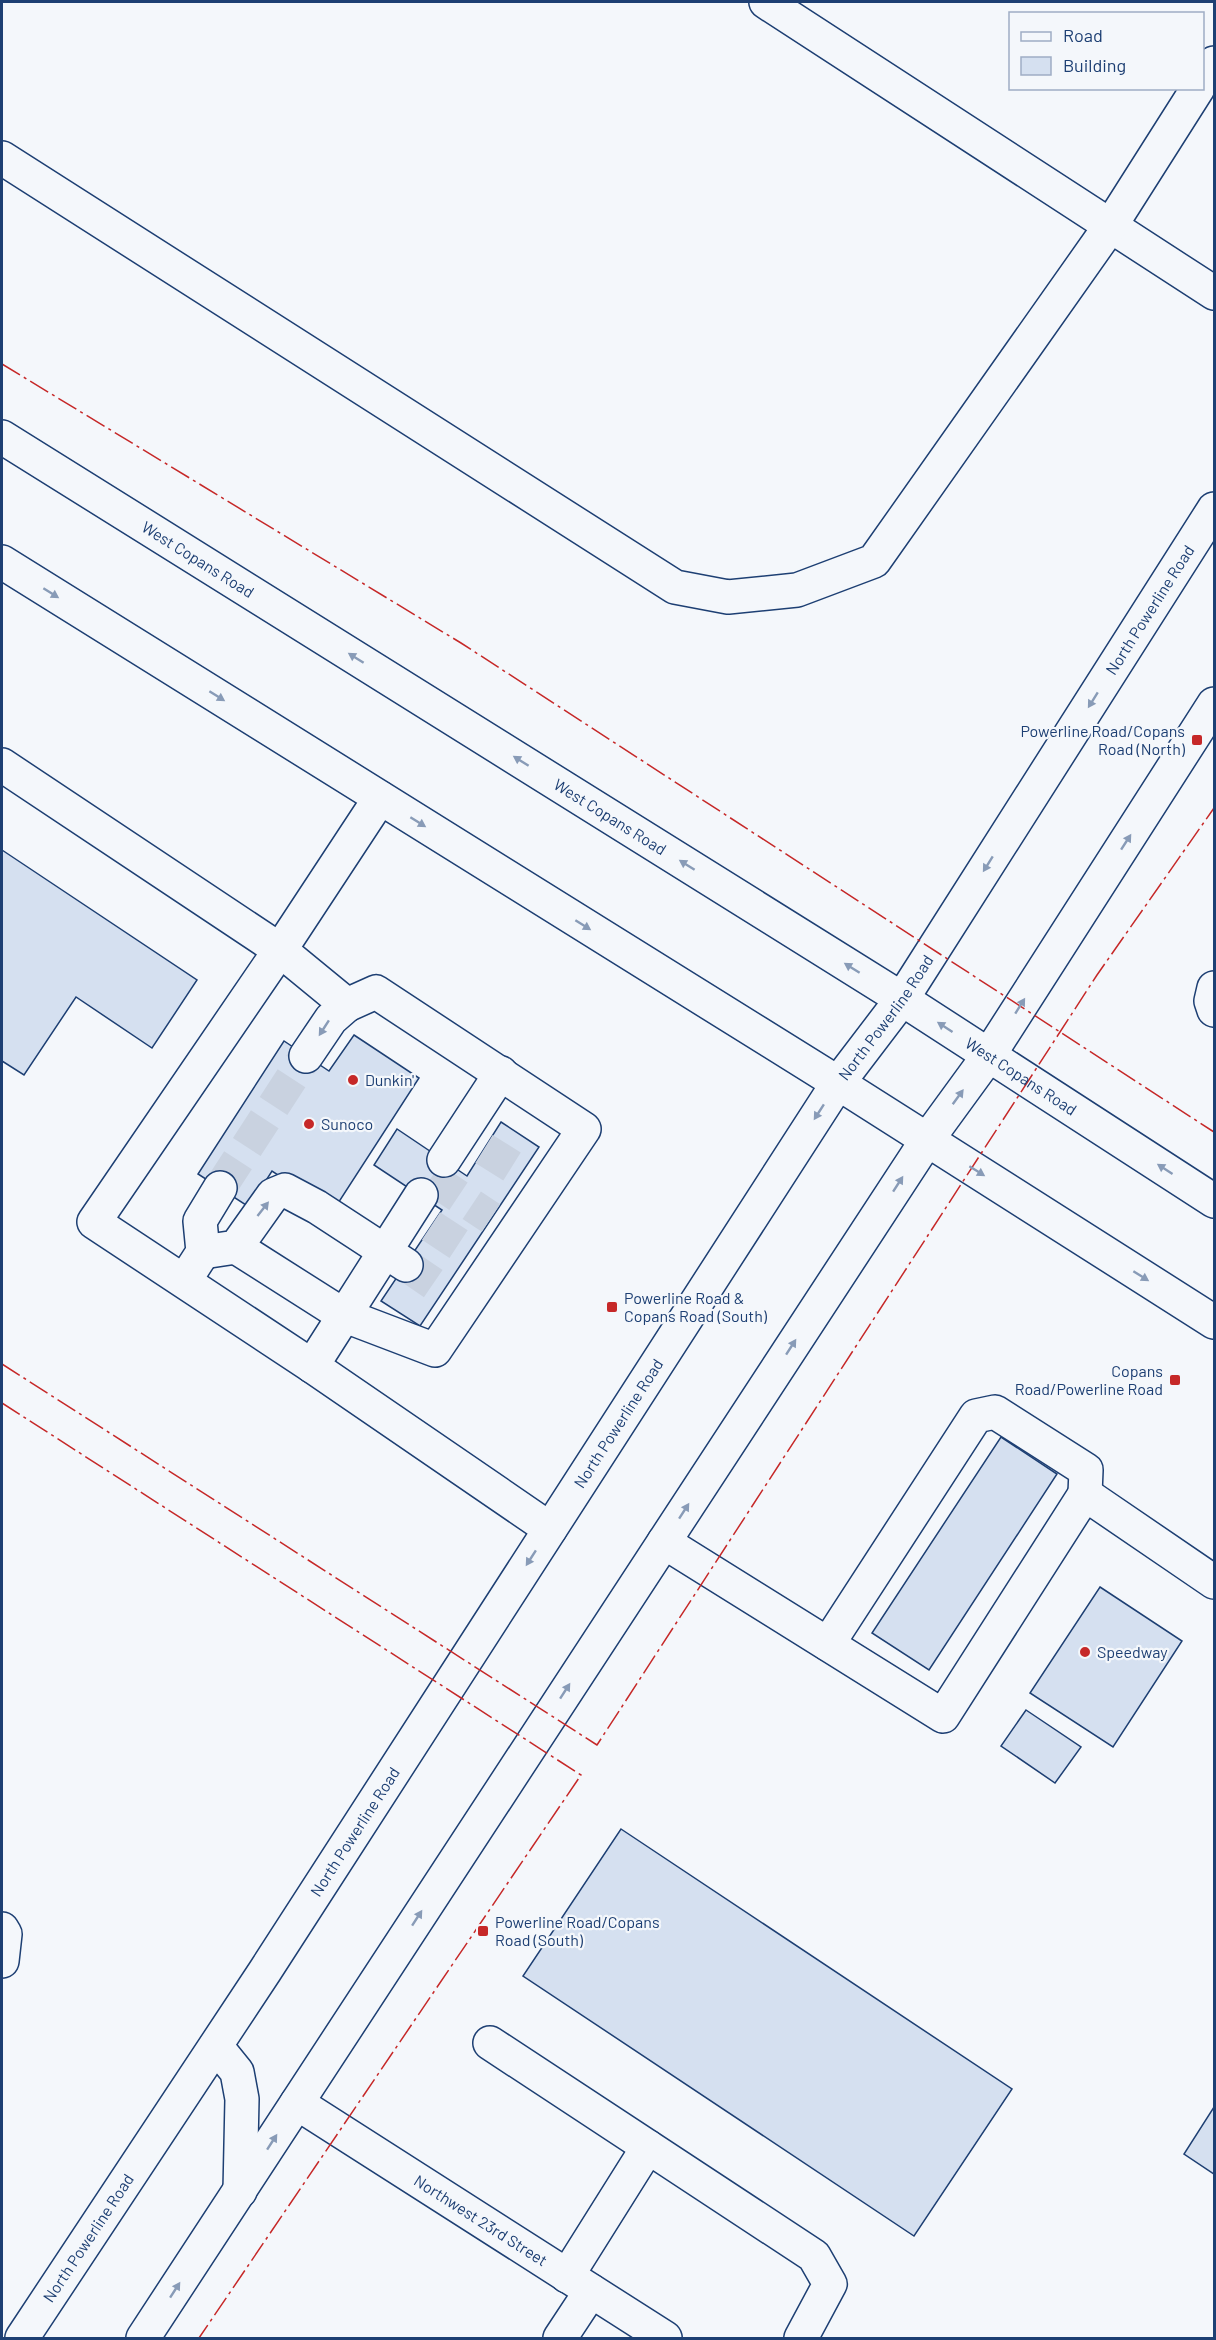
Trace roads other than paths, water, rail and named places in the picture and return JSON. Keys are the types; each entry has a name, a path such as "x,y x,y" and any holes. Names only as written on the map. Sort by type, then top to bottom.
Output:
{"main road":[{"path":"766,2 1215,293"},
{"path":"1204,80 1215,63"},
{"path":"2,158 675,587 728,597 798,590 874,561 1111,225 1197,90"},
{"name":"West Copans Road","path":"2,437 902,999 1215,1201"},
{"name":"North Powerline Road","path":"22,2338 216,2046 838,1083 902,999 1215,509"},
{"path":"2,562 838,1083 1215,1322"},
{"path":"143,2338 927,1140 989,1055 1215,704"},
{"path":"2,765 280,950 347,1005"},
{"path":"380,798 280,950 94,1222 312,1366 550,1529"},
{"path":"1215,988 1211,1001 1215,1010"},
{"path":"203,1252 236,1247 343,1315 435,1350 454,1298 502,1225 533,1180 584,1129 376,992 347,1005 331,1019 306,1056"},
{"path":"463,1147 501,1073"},
{"path":"185,1281 203,1252 200,1221 220,1188"},
{"path":"236,1247 273,1195 285,1190 317,1207 395,1258"},
{"path":"312,1366 343,1315 395,1258 420,1211"},
{"path":"664,1542 828,1644 944,1716 1085,1494 1086,1470 995,1412 976,1416 828,1644"},
{"path":"1085,1494 1215,1582"},
{"path":"2,1929 5,1934 2,1961"},
{"path":"490,2043 814,2256 830,2284 801,2338"},
{"path":"216,2046 237,2072 242,2099 240,2191"},
{"name":"Northwest 23rd Street","path":"297,2103 664,2338"},
{"path":"560,2338 579,2284 648,2147"}],"tunnel":[{"path":"220,1188 306,1056"},
{"path":"484,1149 521,1172"},
{"path":"431,1178 491,1218"},
{"path":"431,1226 469,1251"},
{"path":"406,1265 444,1291"}],"place":[{"name":"Powerline Road/Copans Road (North)","path":"1197,740"},
{"name":"Dunkin'","path":"353,1080"},
{"name":"Sunoco","path":"309,1124"},
{"name":"Powerline Road & Copans Road (South)","path":"612,1307"},
{"name":"Copans Road/Powerline Road","path":"1175,1380"},
{"name":"Speedway","path":"1085,1652"},
{"name":"Powerline Road/Copans Road (South)","path":"483,1931"}]}
